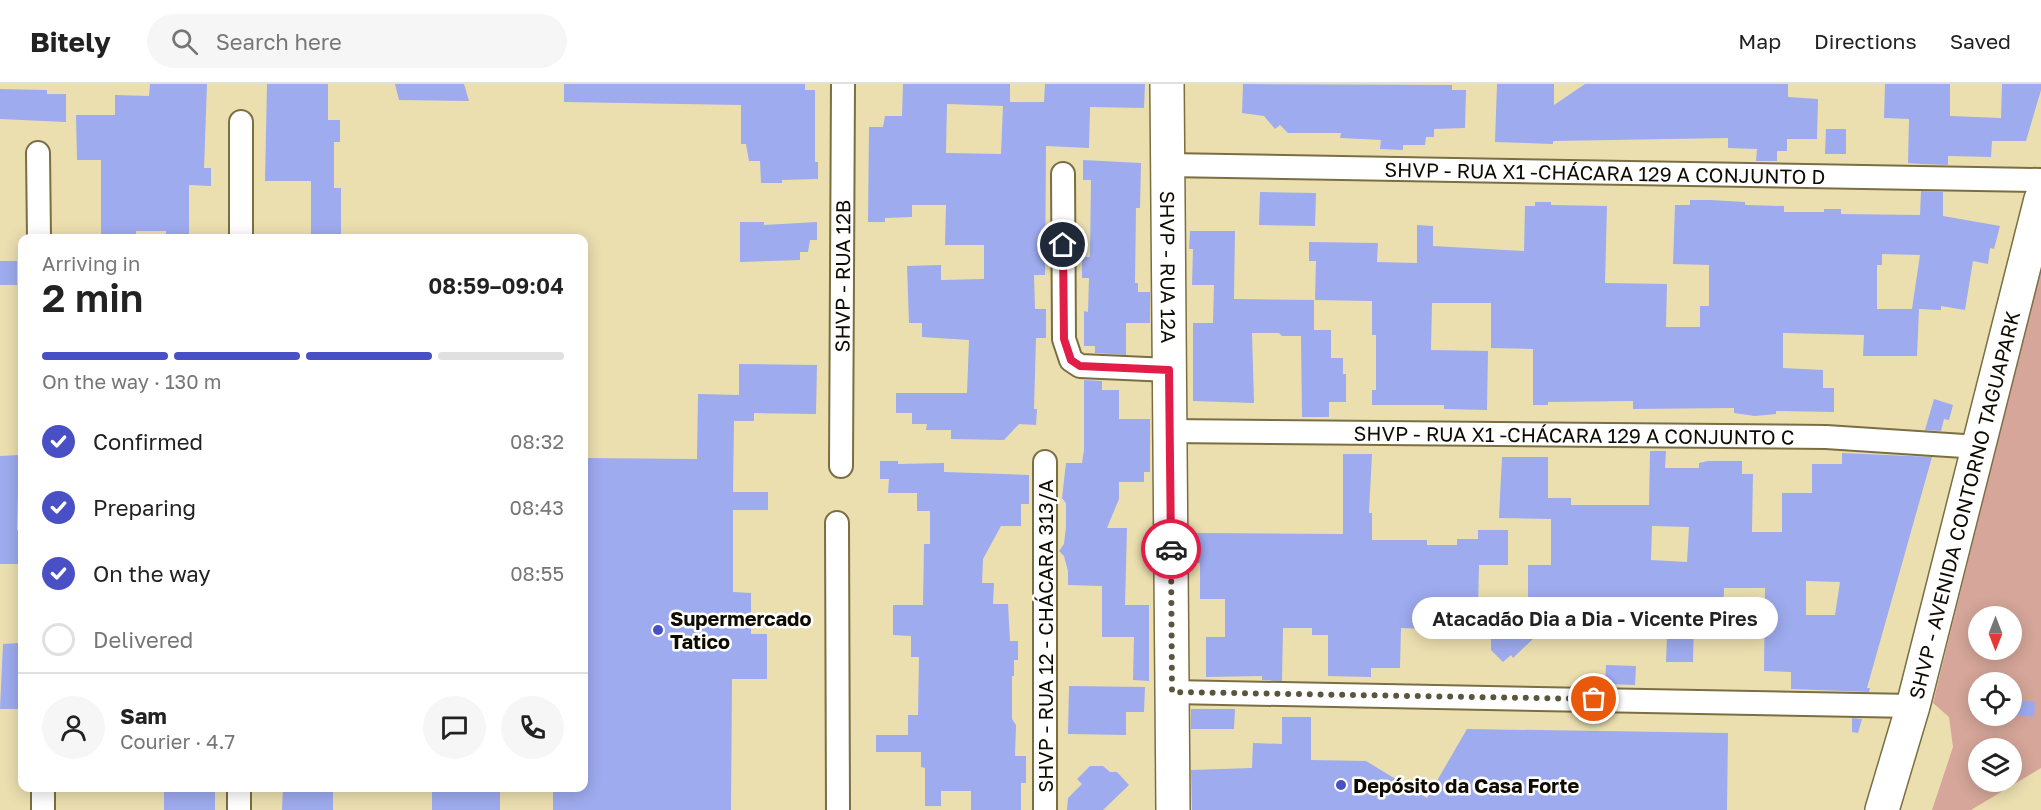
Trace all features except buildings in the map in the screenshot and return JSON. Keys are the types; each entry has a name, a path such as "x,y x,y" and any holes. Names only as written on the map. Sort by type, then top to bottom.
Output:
{"street":[{"name":"SHVP - RUA 12B","path":"841,466 843,84"},
{"name":"SHVP - RUA 12A","path":"1167,84 1173,810"},
{"path":"241,122 241,234"},
{"path":"38,153 39,234"},
{"name":"SHVP - RUA X1 -CHÁCARA 129 A CONJUNTO D","path":"1167,165 2041,180"},
{"path":"1063,174 1064,339 1071,360 1080,366 1169,370"},
{"name":"SHVP - AVENIDA CONTORNO TAGUAPARK","path":"1882,810 1913,706 2041,199"},
{"name":"SHVP - RUA X1 -CHÁCARA 129 A CONJUNTO C","path":"1169,431 1826,437 1979,447"},
{"name":"SHVP - RUA 12 - CHÁCARA 313/A","path":"1045,462 1045,810"},
{"path":"837,523 838,810"},
{"path":"1172,692 1913,706"},
{"path":"43,792 43,810"},
{"path":"239,792 239,810"}],"shaded area":[{"path":"2041,267 2041,768 2022,779 2022,738 1968,738 1968,792 2001,792 1971,810 1932,810 1953,747 1949,717 1933,703"}],"way so far":[{"path":"1171,549 1172,692 1594,699"}],"place":[{"name":"Supermercado Tatico","path":"658,630"},
{"name":"Atacadão Dia a Dia - Vicente Pires","path":"1594,699"},
{"name":"Depósito da Casa Forte","path":"1341,785"}],"route":[{"path":"1063,245 1064,339 1071,360 1080,366 1169,370 1171,549"}]}
